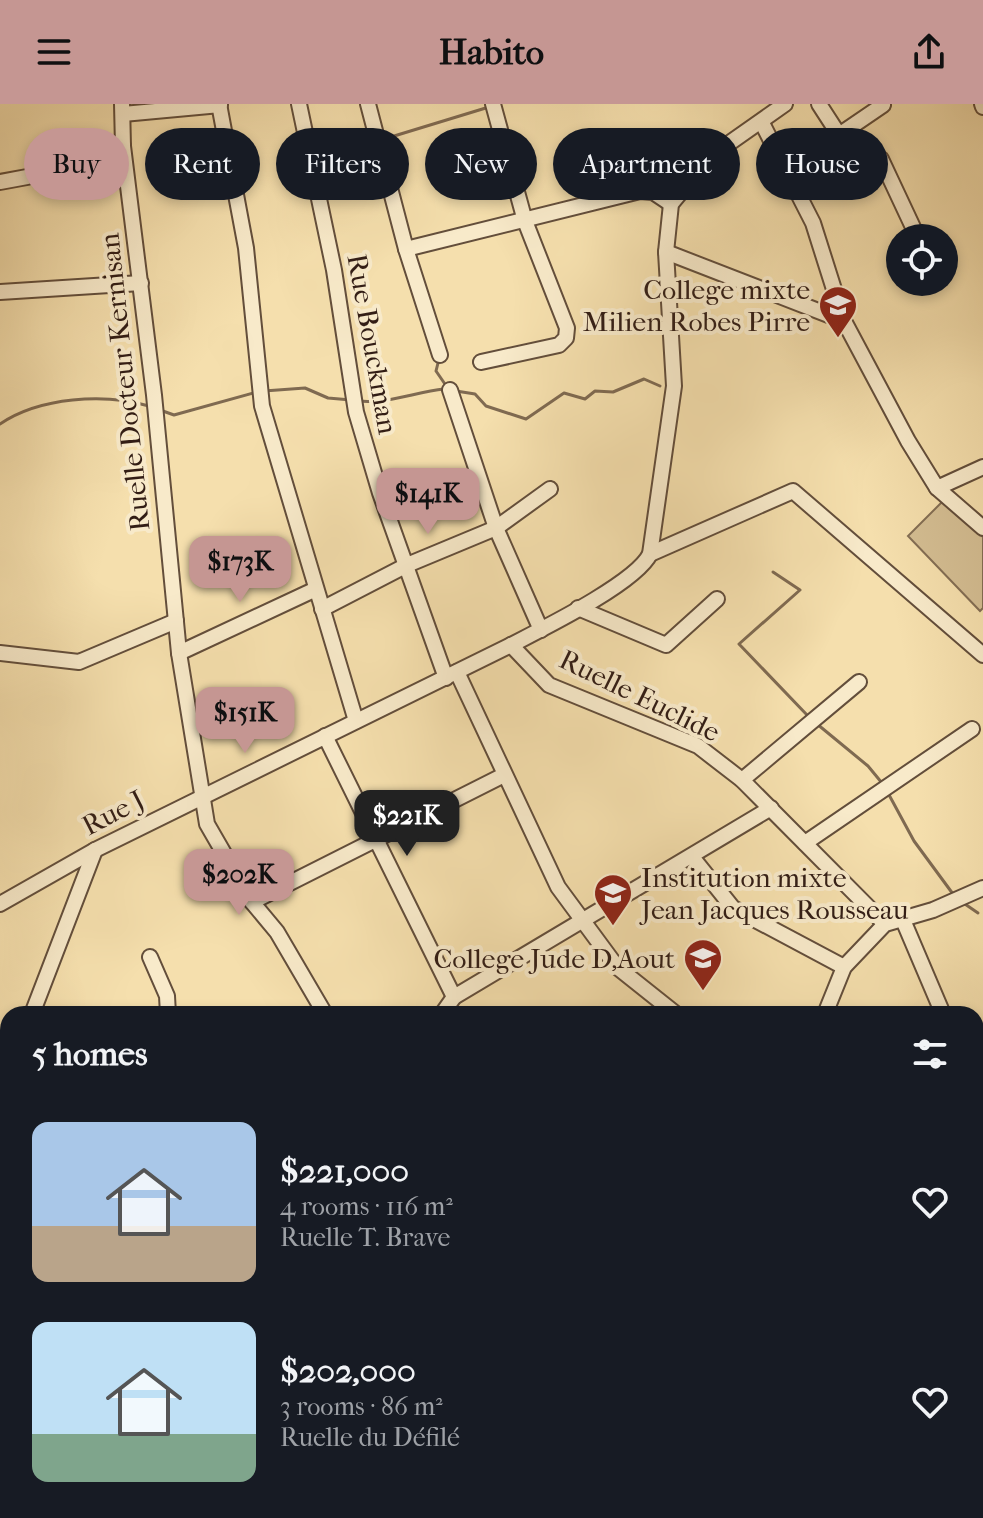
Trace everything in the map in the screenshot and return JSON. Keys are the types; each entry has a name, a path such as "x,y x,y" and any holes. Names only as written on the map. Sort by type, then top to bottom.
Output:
{"street":[{"path":"123,109 219,104 246,248 256,371 262,406 356,721"},
{"name":"Rue Bouckman","path":"299,104 334,270 356,412 372,470 451,675 558,887 617,967 666,1006"},
{"path":"368,104 406,249 440,355"},
{"path":"481,362 559,345 566,338 564,316 525,221 493,104"},
{"path":"650,554 674,386 666,252 671,204 711,156 785,104"},
{"path":"819,104 834,128"},
{"path":"849,128 883,105"},
{"path":"762,123 813,223 844,321 937,488 983,528"},
{"path":"888,174 911,224"},
{"path":"0,182 24,178"},
{"path":"406,249 640,191 653,192 671,204"},
{"name":"Ruelle Docteur Kernisan","path":"129,192 154,395 179,653 207,824 252,902 277,932 320,1006"},
{"path":"666,252 844,321"},
{"path":"0,292 141,283"},
{"path":"450,390 496,528 541,630"},
{"path":"937,488 983,467"},
{"path":"322,609 407,565 496,528 550,489"},
{"name":"Rue J","path":"0,904 95,850 541,630 637,570 650,554 793,491 983,655"},
{"path":"179,653 316,589"},
{"path":"578,608 666,645 717,599"},
{"path":"0,653 79,662 176,621"},
{"name":"Ruelle Euclide","path":"511,645 549,685 698,746 742,780 885,924"},
{"path":"742,780 859,682"},
{"path":"805,843 972,729"},
{"path":"325,736 454,997"},
{"path":"252,902 504,775"},
{"path":"448,1006 454,997 693,858 771,808"},
{"path":"35,1006 95,850"},
{"path":"693,858 733,908 844,967"},
{"path":"828,1006 844,967 860,946 885,924 903,920 983,888"},
{"path":"903,920 940,1006"},
{"path":"150,957 167,996 168,1006"}],"shaded area":[{"path":"945,499 983,537 983,608 980,611 908,536"}],"waterway":[{"path":"409,131 489,107"},
{"path":"439,359 436,371 447,387"},
{"path":"456,391 475,394 486,406 526,419 564,393 585,399 595,391 613,392 644,379 660,386"},
{"path":"264,391 305,388 328,398 351,400"},
{"path":"358,401 380,401 444,389"},
{"path":"160,410 174,415 257,392"},
{"path":"0,424 34,408 73,400 112,400 149,406"},
{"path":"773,572 800,590 739,644 808,716"},
{"path":"817,724 868,766 882,783"},
{"path":"888,793 914,841 953,894"},
{"path":"962,902 978,913"}],"place":[{"name":"College mixte Milien Robes Pirre","path":"838,339"},
{"name":"Institution mixte Jean Jacques Rousseau","path":"613,927"},
{"name":"College Jude D,Aout","path":"703,992"}]}
